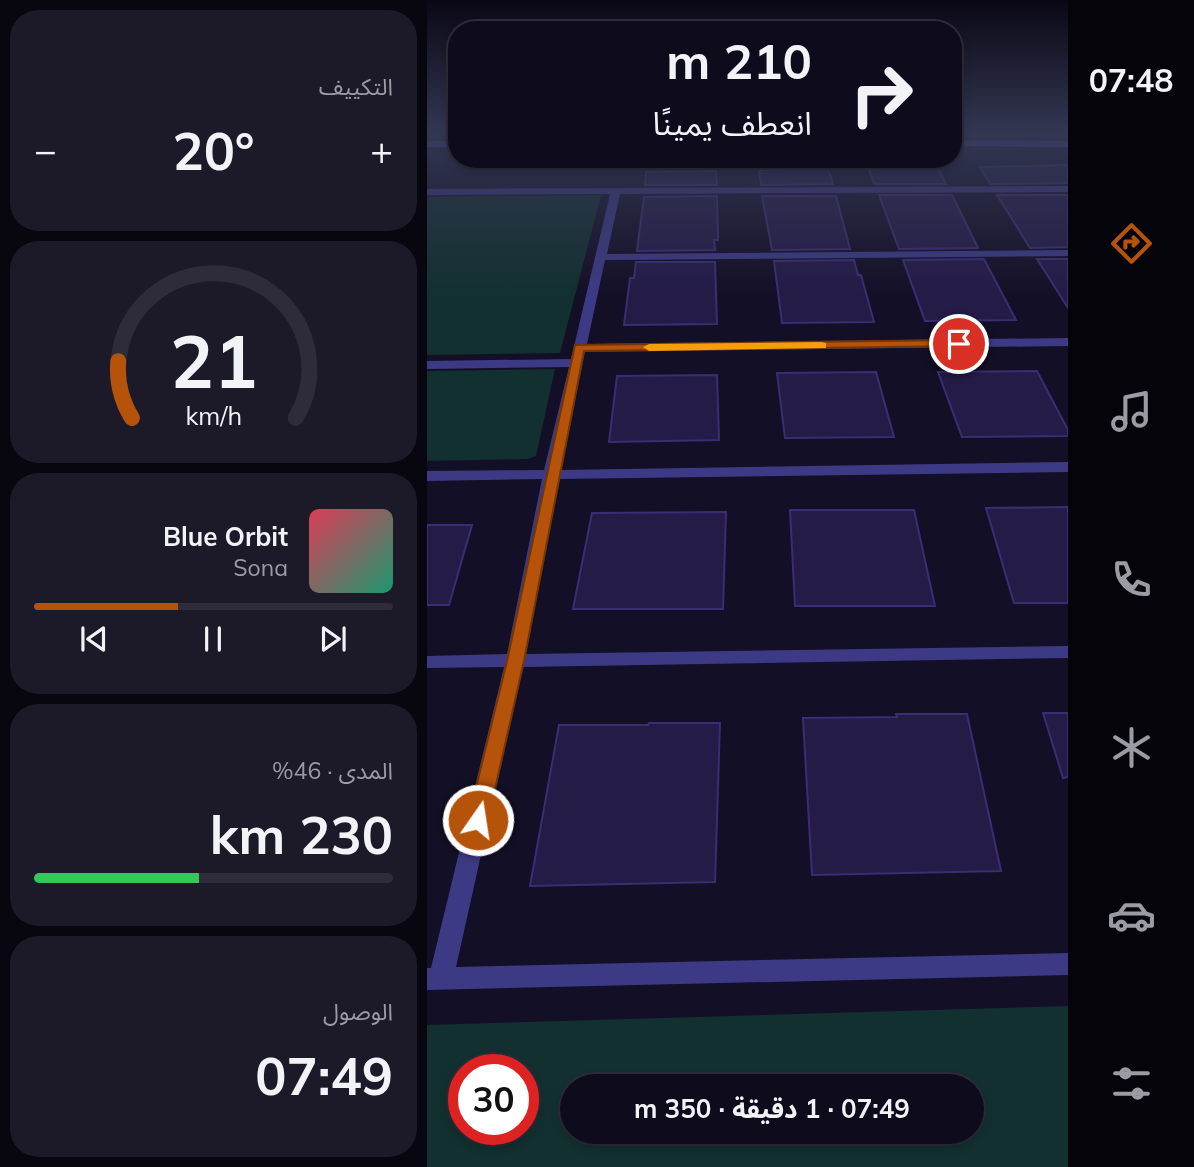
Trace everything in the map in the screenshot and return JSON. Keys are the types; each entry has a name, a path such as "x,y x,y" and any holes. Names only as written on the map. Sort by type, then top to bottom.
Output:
{"street":[{"path":"427,192 1068,189"},
{"path":"616,190 551,474 515,661 434,979 1068,964"},
{"path":"600,257 1068,253"},
{"path":"427,365 577,355 1068,342"},
{"path":"427,475 1068,467"},
{"path":"427,662 1068,652"}],"green space":[{"path":"601,195 560,353 427,355 427,197"},
{"path":"555,369 536,456 527,459 427,461 427,371"},
{"path":"1068,1006 1068,1167 427,1167 427,1025"}],"building":[{"path":"879,195 952,195 978,248 899,249"},
{"path":"997,195 1068,195 1068,247 1030,248"},
{"path":"717,196 718,240 714,240 715,250 637,251 644,197"},
{"path":"762,196 836,196 850,249 772,250"},
{"path":"984,259 1016,320 925,321 903,260"},
{"path":"1037,259 1068,259 1068,308"},
{"path":"854,260 874,322 782,323 774,261"},
{"path":"636,262 715,262 717,324 624,325 630,278 634,278"},
{"path":"1037,371 1068,430 1068,436 962,437 938,372"},
{"path":"876,372 894,437 785,438 777,373"},
{"path":"717,375 719,440 609,442 617,376"},
{"path":"1068,507 1068,603 1014,603 986,508"},
{"path":"790,510 914,510 935,606 795,606"},
{"path":"726,512 723,609 573,609 592,513"},
{"path":"427,525 472,525 449,605 427,605"},
{"path":"1043,713 1068,713 1068,777 1063,778"},
{"path":"896,714 967,714 1001,871 812,875 803,718 897,717"},
{"path":"720,723 715,882 530,886 559,725"}],"slow traffic":[{"path":"649,347 822,345"}],"route":[{"path":"478,820 515,661 551,474 579,348 959,344"}]}
